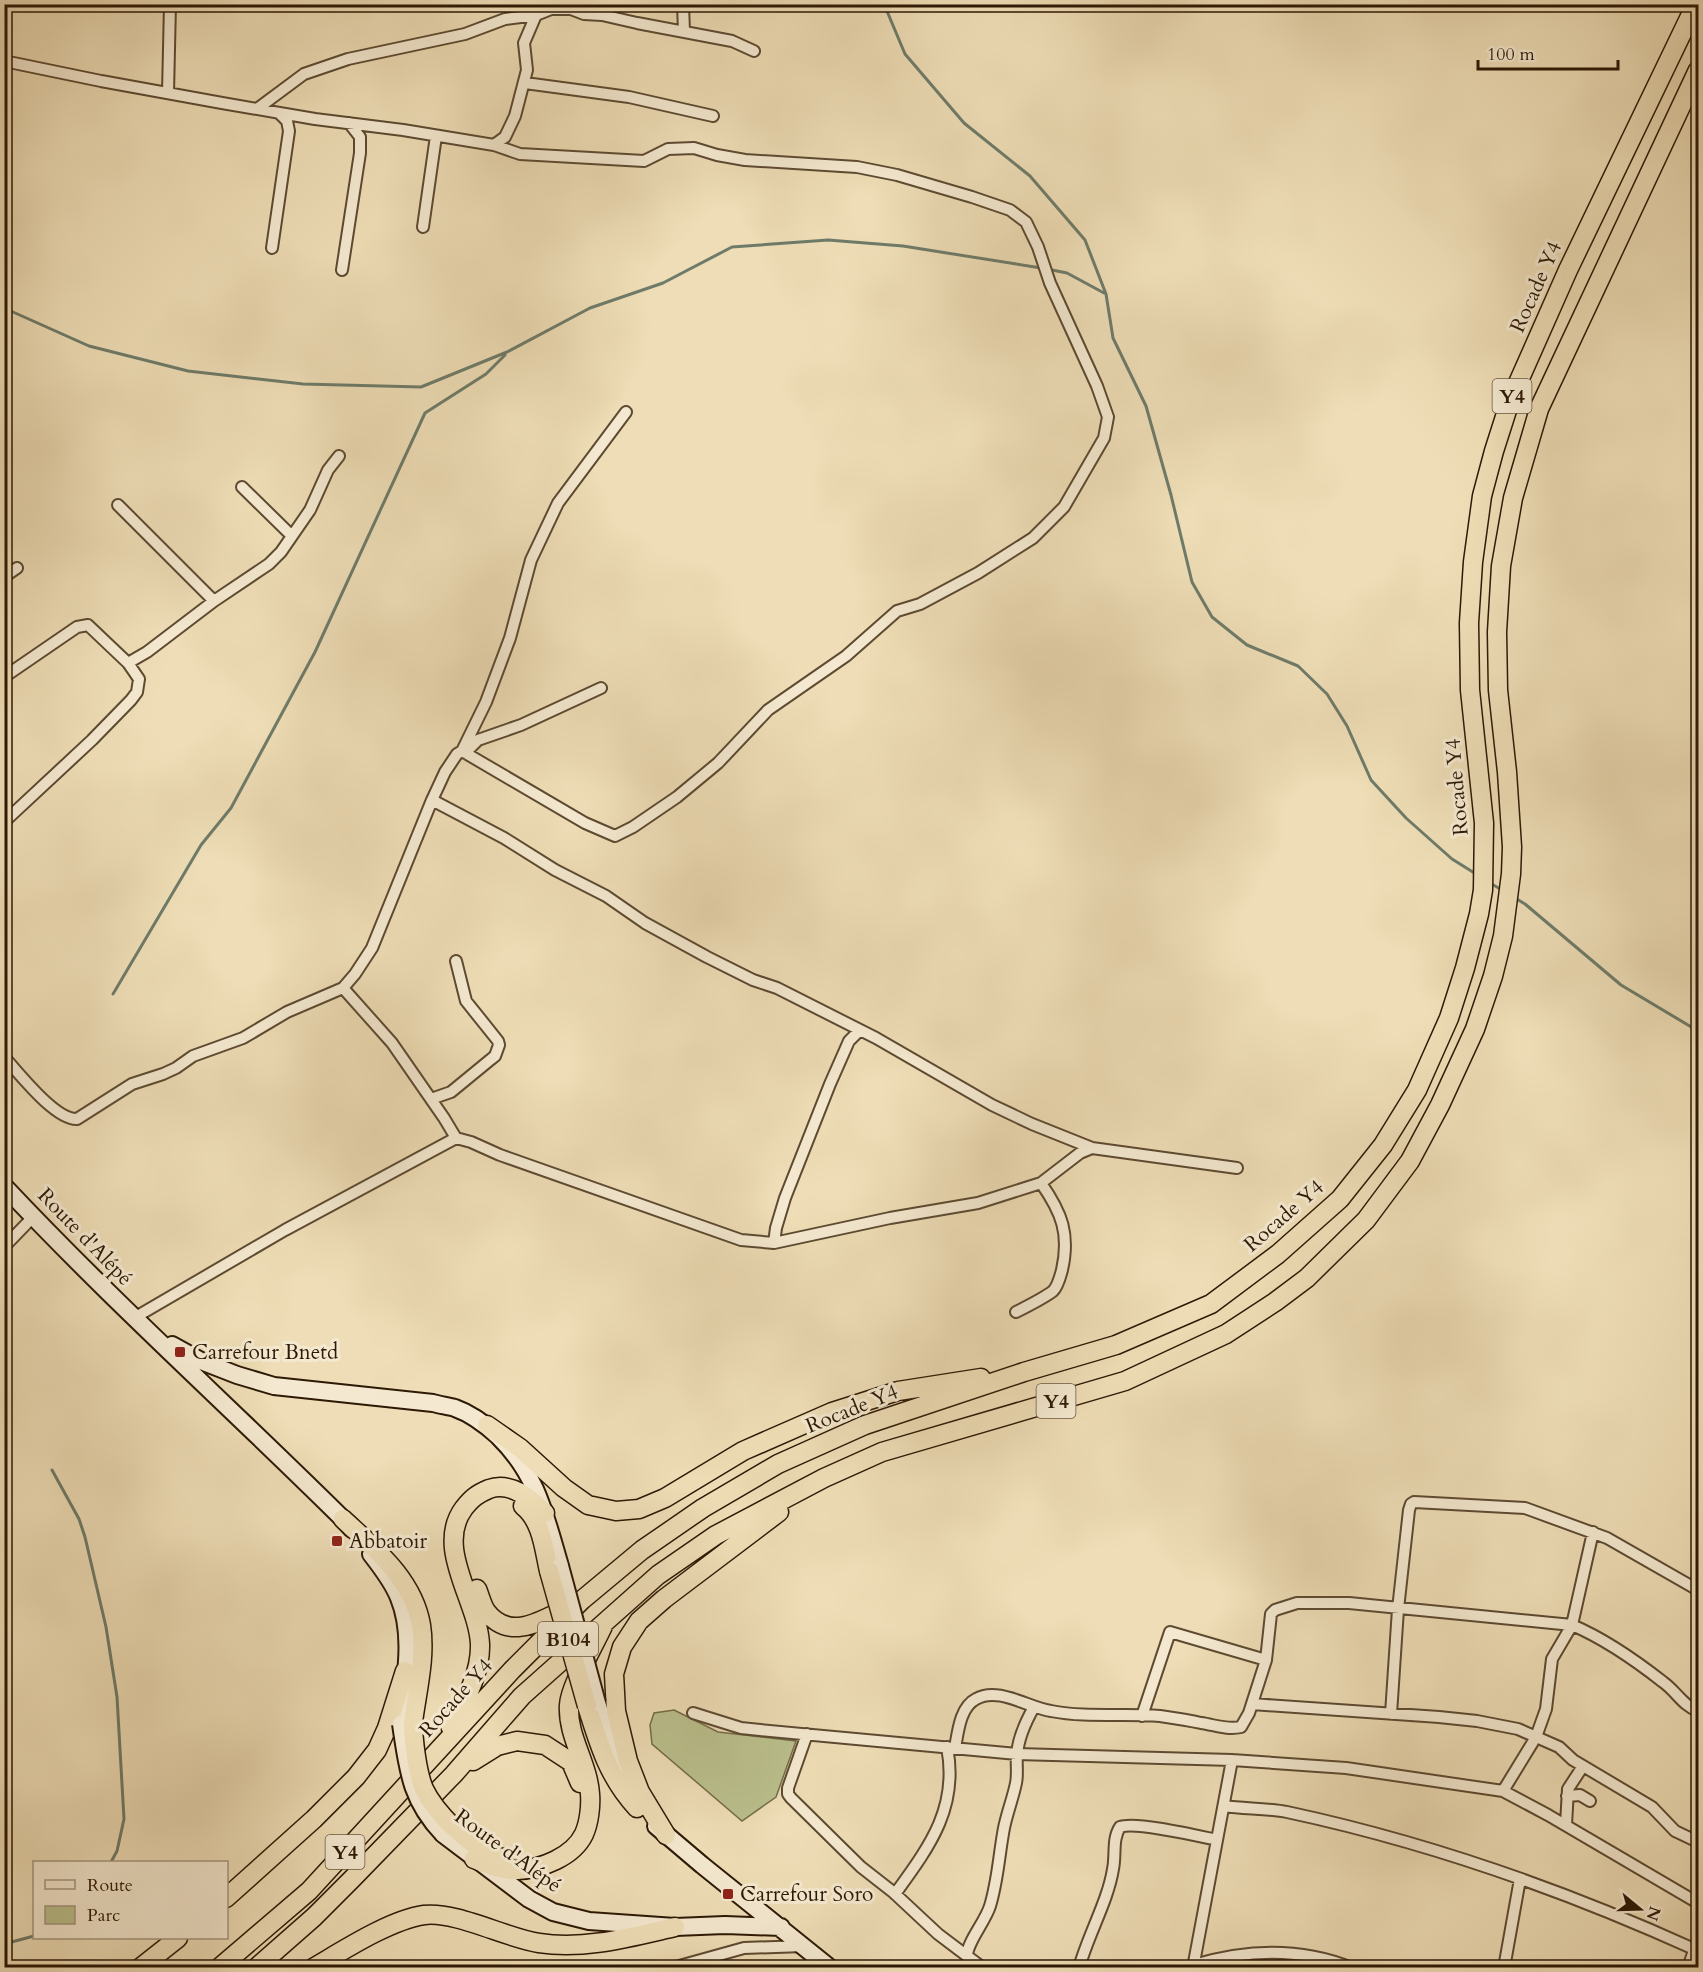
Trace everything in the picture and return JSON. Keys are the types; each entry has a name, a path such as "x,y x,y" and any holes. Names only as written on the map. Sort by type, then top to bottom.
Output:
{"highway":[{"name":"Rocade Y4","path":"219,1968 309,1891 512,1670 582,1600 642,1550 703,1508 778,1464 865,1425 1024,1372 1116,1345 1211,1304 1278,1254 1340,1199 1383,1145 1417,1090 1449,1018 1466,968 1483,890 1484,823 1470,690 1469,622 1474,551 1482,496 1494,451 1510,401 1563,281 1696,4"},
{"name":"Y4","path":"256,1968 314,1917 454,1774 522,1696 658,1575 716,1535 824,1478 882,1452 1125,1381 1226,1334 1307,1278 1366,1220 1410,1161 1440,1105 1475,1029 1503,936 1512,847 1498,690 1497,632 1501,566 1513,498 1539,409 1698,70"},
{"path":"487,1425 520,1448 564,1488 588,1505 616,1511 639,1509 665,1498 743,1451 832,1412 898,1391 1024,1372"},
{"path":"666,1835 640,1792 628,1761 616,1711 614,1674 622,1647 639,1621 664,1599 824,1478"},
{"path":"428,1762 463,1705 478,1665 480,1644 472,1605 457,1563 453,1543 454,1526 460,1513 473,1495 493,1488 507,1488 531,1499 545,1513"},
{"path":"555,1568 537,1524 529,1510 518,1502 494,1497 479,1504 469,1516 463,1547 485,1610 493,1618 504,1624 520,1628 534,1624 582,1600"},
{"path":"344,1519 400,1576 412,1598 421,1625 422,1652 407,1723 413,1736 423,1787 448,1831 498,1858 525,1861 552,1854 579,1825 583,1807 582,1789 571,1762 545,1745 517,1741 497,1746 454,1774"},
{"name":"B104","path":"555,1568 592,1705 601,1750 614,1780 637,1808"},
{"path":"474,1859 496,1867 517,1870 535,1867 556,1860 572,1849 584,1835 590,1806 590,1792 584,1764 569,1720 569,1703 574,1686 606,1620"},
{"path":"228,1896 314,1819 356,1777 377,1750 387,1728 405,1671"},
{"path":"313,1968 388,1926 424,1915 444,1916 538,1943 576,1946 675,1927"},
{"path":"140,1968 177,1939"}],"main road":[{"name":"Route d'Alépé","path":"4,1186 134,1318 344,1519 376,1560 399,1597 406,1624 407,1723"},
{"name":"Route d'Alépé","path":"134,1318 169,1343 201,1361 237,1375 274,1386 433,1403 457,1409 487,1425 514,1452 532,1481 545,1513 555,1568"},
{"name":"B104","path":"637,1808 702,1866 830,1968"},
{"name":"Route d'Alépé","path":"448,1831 474,1859 528,1899 553,1912 589,1921 675,1927 725,1925 781,1927"}],"street":[{"path":"4,7 12,4"},
{"path":"168,93 170,4"},
{"path":"494,145 505,137 515,116 527,70 524,43 542,4"},
{"path":"683,4 684,32"},
{"path":"257,109 304,74 348,59 465,34 505,19 536,15 551,9 571,9 584,14 602,15 732,40 754,51"},
{"path":"4,61 279,113 494,145 520,154 644,161 668,149 694,148 744,160 857,167 897,175 1010,210 1026,222 1038,247 1050,283 1097,386 1108,417 1104,438 1064,507 1033,538 978,573 920,604 897,611 846,656 768,710 718,763 677,797 633,828 615,836 585,823 463,752"},
{"path":"525,83 629,97 713,116"},
{"path":"272,248 289,131 287,121 279,113"},
{"path":"342,270 360,153 360,137 349,123"},
{"path":"423,227 436,136"},
{"path":"463,752 486,702 510,638 531,560 558,503 626,412"},
{"path":"128,663 147,652 214,601 269,564 281,552 310,510 328,470 339,456"},
{"path":"242,487 292,536"},
{"path":"118,505 214,601"},
{"path":"4,577 17,568"},
{"path":"4,677 76,627 88,625 128,663 139,679 137,692 131,700 92,740 4,822"},
{"path":"4,1057 45,1101 64,1117 76,1119 132,1084 170,1071 193,1056 243,1038 287,1012 343,988 372,948 432,800 445,772 458,754 478,740 521,725 601,688"},
{"path":"432,800 519,846 555,870 606,896 645,923 707,957 753,980 777,988 860,1030 992,1105 1032,1124 1092,1148 1237,1168"},
{"path":"431,1099 451,1092 466,1080 495,1056 498,1045 498,1041 466,1001 456,961"},
{"path":"343,988 392,1043 456,1138"},
{"path":"774,1243 785,1198 830,1084 849,1041 860,1030"},
{"path":"134,1318 285,1230 456,1138 741,1240 774,1243 890,1218 978,1203 1041,1183 1080,1153 1092,1148"},
{"path":"1016,1311 1052,1292 1059,1280 1066,1253 1066,1239 1058,1212 1041,1183"},
{"path":"4,1247 34,1216"},
{"path":"1391,1714 1398,1609 1410,1507 1414,1502 1525,1508 1593,1532 1657,1565 1698,1590"},
{"path":"1503,1791 1536,1737 1546,1709 1552,1659 1572,1625 1593,1532"},
{"path":"895,1894 921,1858 942,1821 950,1788 951,1748 967,1707 976,1698 998,1695 1034,1707 1066,1713 1179,1719 1236,1728 1244,1725 1266,1660 1270,1617 1275,1610 1297,1603 1349,1603 1572,1625 1596,1635 1646,1669 1666,1684 1690,1708 1698,1711"},
{"path":"1142,1716 1170,1632 1266,1660"},
{"path":"1252,1704 1477,1721 1518,1729 1559,1747 1573,1760 1653,1807 1675,1831 1698,1842"},
{"path":"967,1955 968,1948 990,1908 998,1879 1004,1826 1017,1780 1017,1754 1034,1707"},
{"path":"693,1713 741,1728 1017,1754 1232,1760 1346,1768 1503,1791 1566,1825 1698,1904"},
{"path":"807,1734 790,1781 788,1794 845,1853 895,1894 938,1934 982,1968"},
{"path":"1232,1760 1194,1966 1227,1957 1291,1952 1328,1959 1352,1968"},
{"path":"1566,1825 1568,1789 1583,1766"},
{"path":"1567,1796 1580,1795 1590,1801"},
{"path":"1224,1806 1282,1811 1362,1830 1520,1879 1696,1944 1688,1968"},
{"path":"1079,1968 1110,1883 1115,1859 1115,1843 1120,1827 1126,1825 1217,1840"},
{"path":"1504,1968 1520,1879"},
{"path":"672,1968 699,1965 744,1948 804,1946"}],"green space":[{"path":"674,1710 718,1732 796,1741 776,1797 742,1821 652,1744 650,1725 654,1713"}],"waterway":[{"path":"884,4 905,54 964,123 1030,176 1085,240 1106,294 1113,338 1146,406 1192,582 1212,617 1247,645 1298,666 1327,694 1347,726 1371,780 1406,818 1452,859 1476,874"},
{"path":"4,308 89,346 188,371 303,384 421,387 507,352 590,308 663,283 732,247 828,240 903,246 1041,268"},
{"path":"1047,269 1067,273 1104,293"},
{"path":"113,994 201,845 231,808 315,652 425,413 486,374 505,355"},
{"path":"1490,883 1502,890"},
{"path":"1515,898 1621,985 1698,1031"},
{"path":"52,1470 79,1519 85,1537 106,1627 117,1697 124,1819 117,1851 112,1861"},
{"path":"4,1944 33,1936"}],"place":[{"name":"Carrefour Bnetd","path":"180,1352"},
{"name":"Abbatoir","path":"337,1541"},
{"name":"Carrefour Soro","path":"728,1894"}]}
